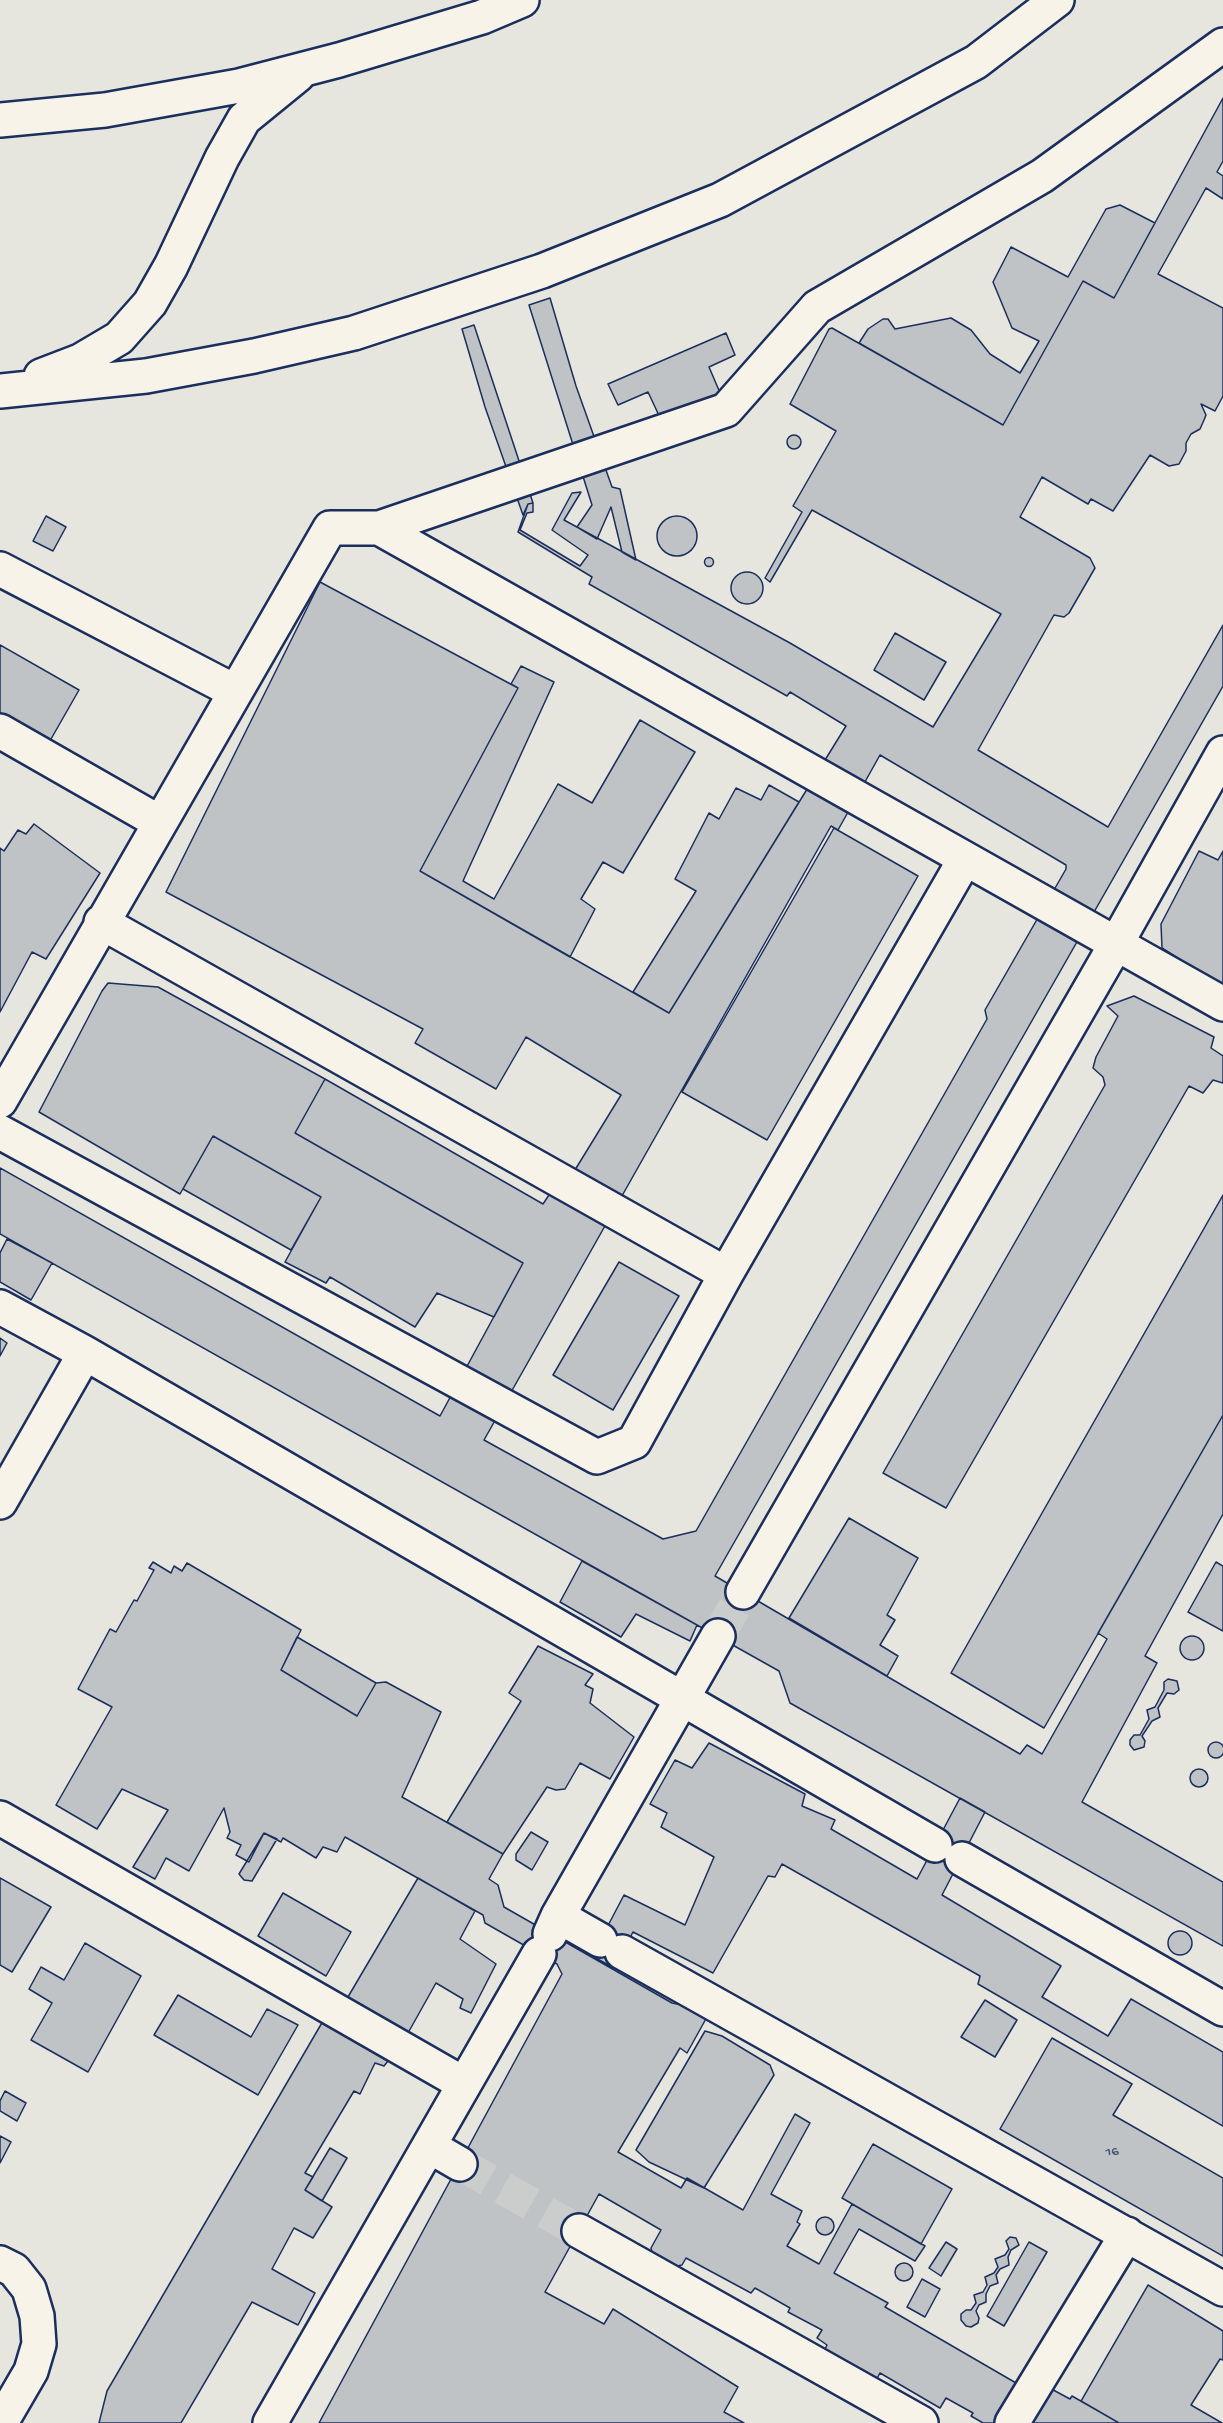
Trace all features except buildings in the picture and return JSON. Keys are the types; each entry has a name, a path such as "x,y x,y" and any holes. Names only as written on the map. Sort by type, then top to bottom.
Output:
{"lane":[{"path":"0,120 105,110 239,86 482,17 522,0"},
{"path":"2,391 146,376 254,356 354,333 542,271 720,200 976,62 1057,0"},
{"path":"0,1101 234,691 330,528 379,528 726,410 817,306 1042,176 1223,45"},
{"path":"2,391 80,361 119,338 150,303 171,266 222,158 244,119 306,68"},
{"path":"379,528 1223,1004"},
{"path":"0,569 234,691"},
{"path":"0,731 159,822"},
{"path":"743,1592 1116,944 1223,753"},
{"path":"0,1132 597,1457 634,1442 726,1274 965,859"},
{"path":"101,922 726,1274"},
{"path":"0,1307 85,1353 1223,2010"},
{"path":"0,1502 85,1353"},
{"path":"275,2421 718,1636"},
{"path":"0,1818 464,2084"},
{"path":"549,1935 611,1946 1223,2289"},
{"path":"429,2146 459,2164"},
{"path":"579,2231 921,2423"},
{"path":"1012,2423 1127,2234"},
{"path":"0,2263 14,2270 29,2289 37,2316 39,2344 31,2371 9,2416"}],"shaded area":[{"path":"0,0 1223,0 1223,2423 0,2423"}],"tunnel":[{"path":"718,1636 743,1592"},
{"path":"460,2164 579,2231"}]}
